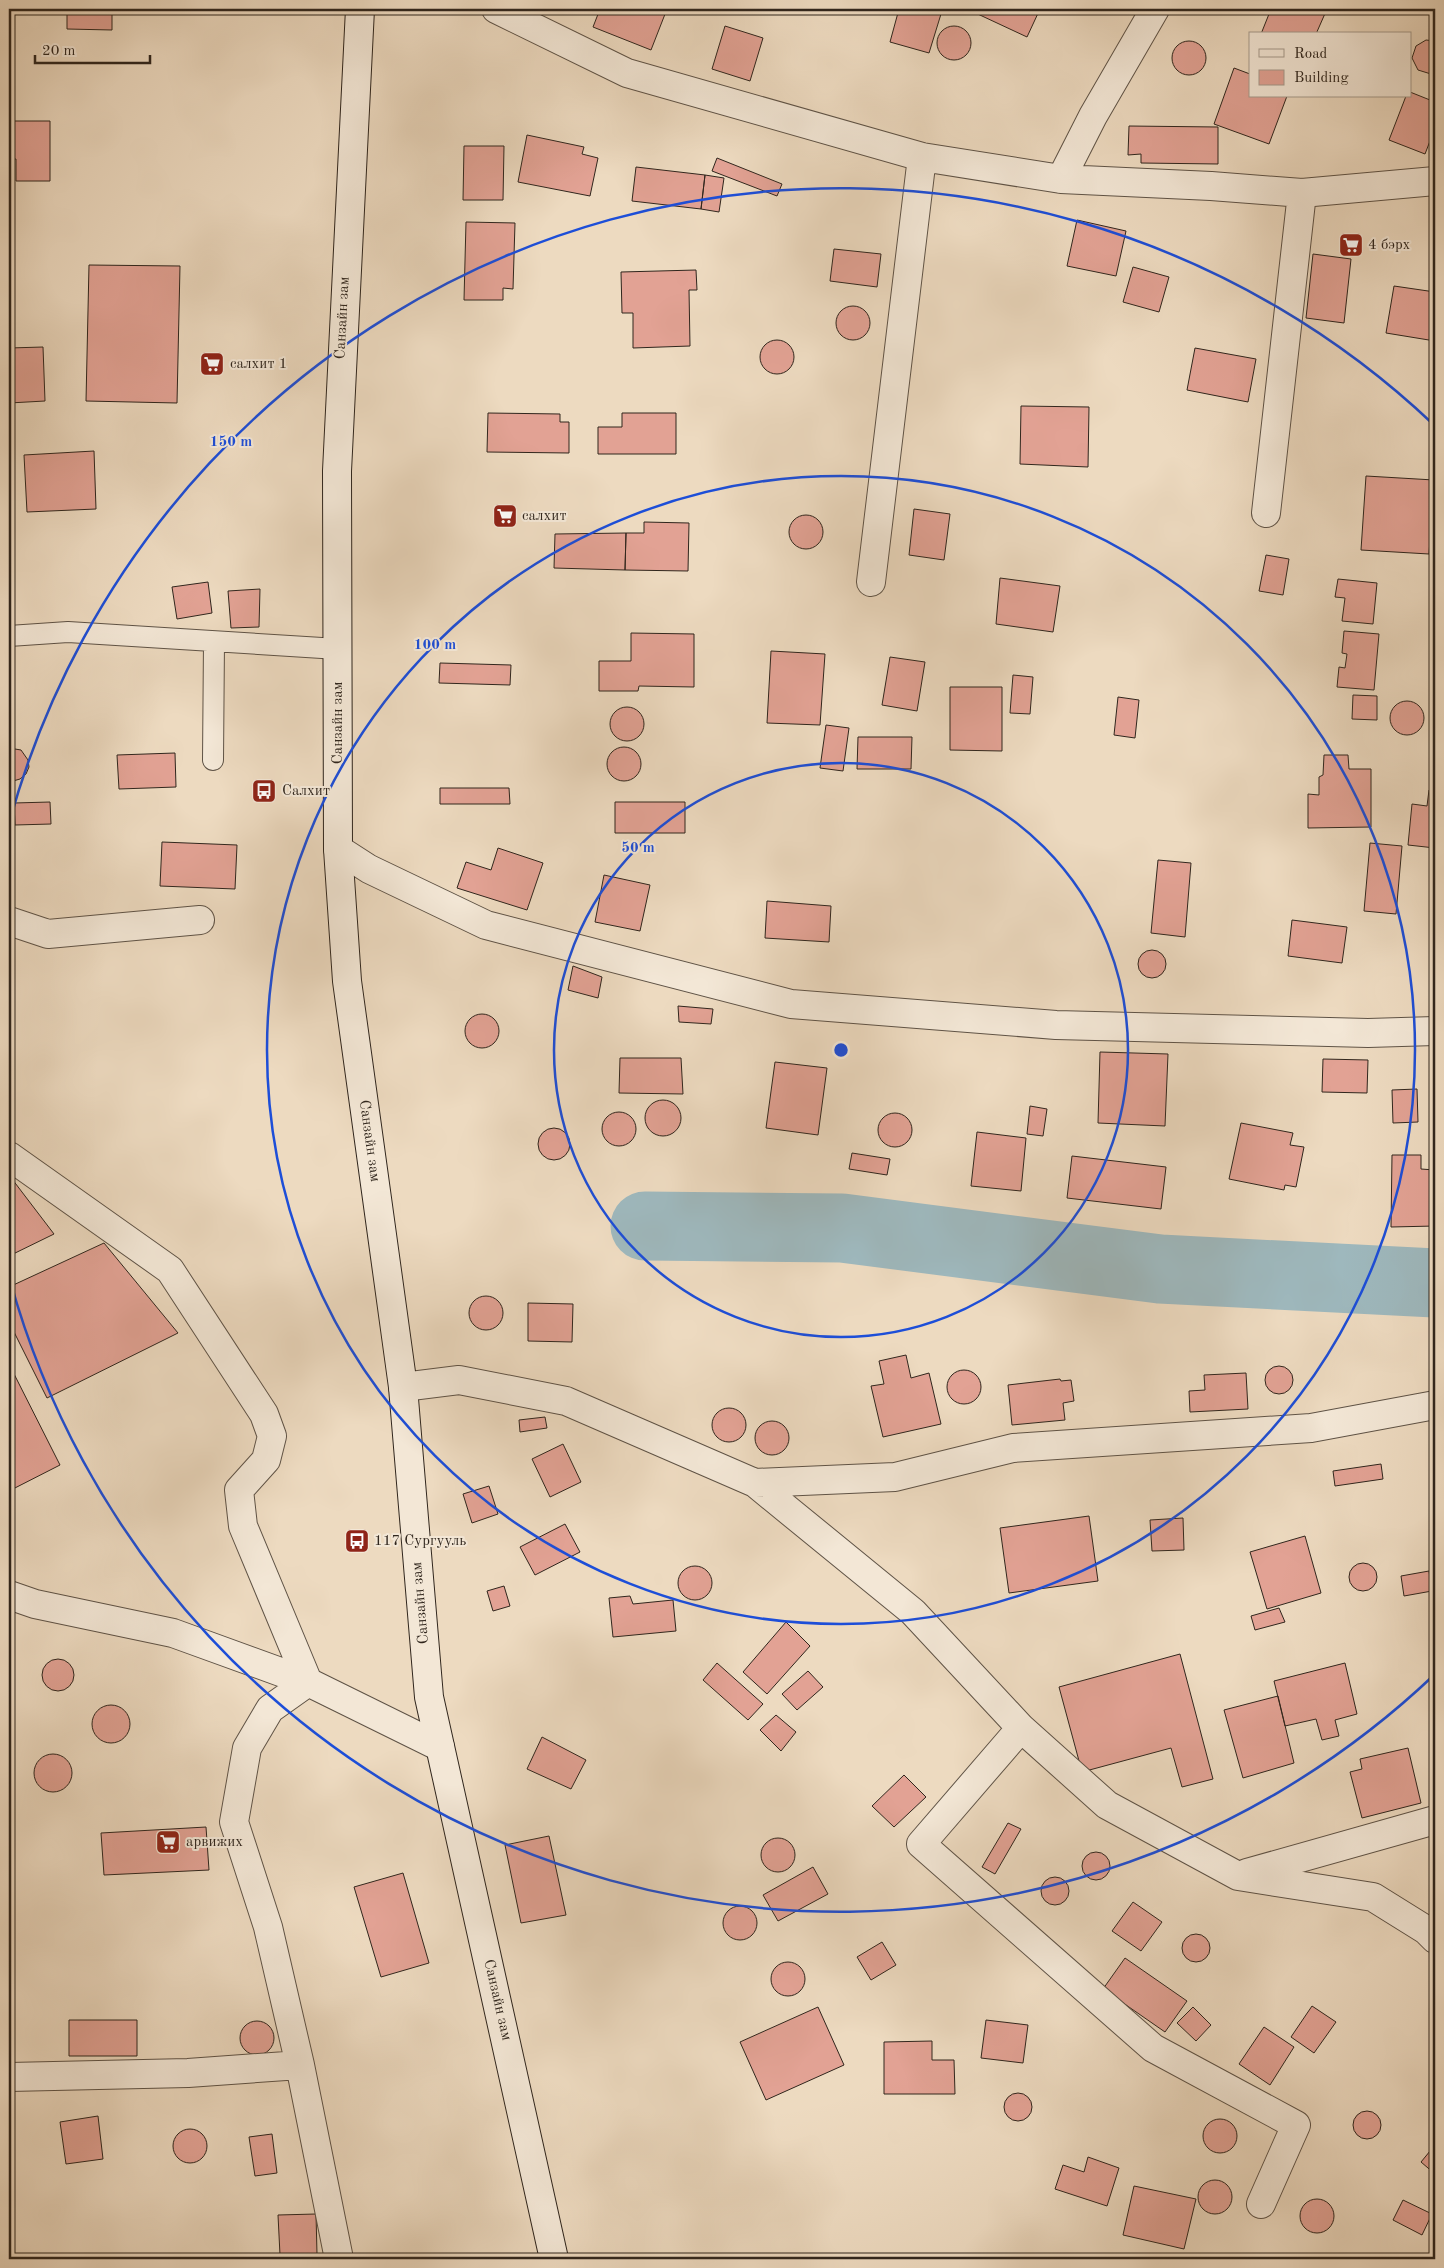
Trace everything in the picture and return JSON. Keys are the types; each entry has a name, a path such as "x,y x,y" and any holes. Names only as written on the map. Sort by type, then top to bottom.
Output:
{"street":[{"name":"Санзайн зам","path":"360,9 336,471 338,849 347,981 403,1387 429,1697 554,2259"},
{"path":"496,9 627,73 922,157 1061,179 1211,186 1302,193 1435,181"},
{"path":"1061,179 1093,116 1155,9"},
{"path":"871,582 922,157"},
{"path":"1266,513 1302,193"},
{"path":"338,849 369,869 486,925 791,1004 1056,1025 1368,1033 1435,1031"},
{"path":"9,921 48,934 200,920"},
{"path":"9,1156 170,1270 264,1414 272,1436 266,1460 239,1490 243,1526 308,1682"},
{"path":"403,1387 459,1380 566,1401 755,1483 913,1612 1021,1728 1107,1805 1238,1876 1373,1897 1426,1930 1435,1939"},
{"path":"755,1483 895,1477 1013,1448 1311,1428 1435,1405"},
{"path":"9,1595 35,1604 172,1633 308,1682 440,1747"},
{"path":"308,1682 270,1709 247,1748 234,1822 268,1927 300,2066 339,2259"},
{"path":"1021,1728 921,1844 1153,2048 1296,2125 1261,2204"},
{"path":"1238,1876 1435,1820"},
{"path":"9,2077 188,2073 300,2066"}],"lane":[{"path":"9,636 68,632 338,649"},
{"path":"213,760 214,642"}],"building":[{"path":"67,9 112,9 112,30 67,29"},
{"path":"600,9 667,9 651,50 593,27"},
{"path":"899,9 924,9 941,14 929,53 890,42"},
{"path":"967,9 1040,9 1027,37"},
{"path":"1271,9 1327,9 1317,32 1262,32"},
{"path":"1435,12 1435,33 1432,24"},
{"path":"725,26 763,38 750,81 712,69"},
{"path":"954,26 966,31 971,43 966,55 954,60 942,55 937,43 942,31"},
{"path":"1426,40 1435,41 1435,72 1431,74 1418,70 1412,58 1416,46"},
{"path":"1189,41 1201,46 1206,58 1201,70 1189,75 1177,70 1172,58 1177,46"},
{"path":"1234,68 1249,74 1249,98 1286,98 1269,144 1214,124"},
{"path":"1412,93 1435,102 1435,128 1425,154 1389,140 1405,98 1412,98"},
{"path":"9,121 50,121 50,181 16,181 16,159 9,159"},
{"path":"1129,126 1218,127 1218,164 1141,163 1141,154 1128,155"},
{"path":"527,135 584,147 582,154 598,158 590,196 518,182"},
{"path":"464,146 504,146 503,200 463,200"},
{"path":"717,158 782,184 777,196 712,171"},
{"path":"636,167 705,175 701,209 632,201"},
{"path":"705,175 724,178 719,212 701,209"},
{"path":"1077,220 1126,231 1116,276 1067,266"},
{"path":"466,222 515,223 513,289 503,288 503,300 464,300"},
{"path":"834,249 881,254 877,287 830,281"},
{"path":"1313,254 1351,259 1344,323 1306,318"},
{"path":"89,265 180,266 177,403 86,401"},
{"path":"1133,267 1169,277 1159,312 1123,302"},
{"path":"696,270 697,290 689,290 690,346 633,348 633,313 622,313 621,272"},
{"path":"1394,286 1435,292 1435,341 1386,333"},
{"path":"853,306 865,311 870,323 865,335 853,340 841,335 836,323 841,311"},
{"path":"777,340 789,345 794,357 789,369 777,374 765,369 760,357 765,345"},
{"path":"43,347 45,401 9,403 9,348"},
{"path":"1195,348 1256,359 1248,402 1187,390"},
{"path":"1021,406 1089,407 1088,467 1020,464"},
{"path":"488,413 560,414 560,422 569,422 569,453 487,452"},
{"path":"622,413 676,413 676,454 598,454 598,427 622,427"},
{"path":"94,451 96,509 27,512 24,455"},
{"path":"1366,476 1434,480 1429,554 1361,550"},
{"path":"914,509 950,514 944,560 909,555"},
{"path":"806,515 818,520 823,532 818,544 806,549 794,544 789,532 794,520"},
{"path":"644,522 689,523 688,571 625,570 626,533 644,533"},
{"path":"626,533 625,570 554,568 555,534"},
{"path":"1266,555 1289,559 1283,595 1259,591"},
{"path":"1000,578 1060,586 1053,632 996,624"},
{"path":"1338,579 1377,583 1373,624 1342,621 1345,598 1335,597"},
{"path":"208,582 212,613 177,619 172,587"},
{"path":"260,589 259,627 231,628 228,591"},
{"path":"1344,631 1379,634 1374,690 1337,687 1339,667 1345,668 1347,654 1342,653"},
{"path":"631,633 694,634 694,687 639,686 638,691 599,691 599,661 631,661"},
{"path":"771,651 825,654 820,725 767,723"},
{"path":"890,657 925,662 917,711 882,705"},
{"path":"440,663 511,665 510,685 439,683"},
{"path":"1013,675 1033,677 1030,714 1010,713"},
{"path":"950,687 1002,687 1002,751 950,750"},
{"path":"1353,695 1377,696 1377,720 1352,719"},
{"path":"1118,697 1139,700 1135,738 1114,735"},
{"path":"1407,701 1419,706 1424,718 1419,730 1407,735 1395,730 1390,718 1395,706"},
{"path":"627,707 639,712 644,724 639,736 627,741 615,736 610,724 615,712"},
{"path":"826,725 849,728 843,771 820,768"},
{"path":"858,737 912,737 911,769 857,769"},
{"path":"624,747 636,752 641,764 636,776 624,781 612,776 607,764 612,752"},
{"path":"9,748 21,750 28,760 29,767 26,774 20,779 13,781 9,781"},
{"path":"175,753 176,787 119,789 117,755"},
{"path":"1324,755 1348,755 1349,769 1371,769 1371,827 1308,828 1308,794 1319,795 1319,777 1323,775"},
{"path":"440,788 509,788 510,804 440,804"},
{"path":"1429,790 1435,790 1435,848 1408,845 1412,804 1427,806"},
{"path":"50,802 51,824 15,825 14,803"},
{"path":"615,802 685,802 685,833 615,833"},
{"path":"162,842 237,845 235,889 160,886"},
{"path":"1370,843 1402,846 1396,914 1364,911"},
{"path":"498,848 543,863 527,910 457,888 466,862 491,870"},
{"path":"1158,860 1191,863 1185,937 1151,933"},
{"path":"604,875 650,885 640,931 595,922"},
{"path":"1435,896 1435,919 1430,909"},
{"path":"767,901 831,906 829,942 765,938"},
{"path":"1292,920 1347,927 1342,963 1288,956"},
{"path":"1152,950 1162,954 1166,964 1162,974 1152,978 1142,974 1138,964 1142,954"},
{"path":"573,966 602,977 598,998 568,990"},
{"path":"678,1006 713,1009 711,1024 679,1022"},
{"path":"482,1014 494,1019 499,1031 494,1043 482,1048 470,1043 465,1031 470,1019"},
{"path":"1100,1052 1168,1054 1165,1126 1098,1123"},
{"path":"620,1058 681,1058 683,1094 619,1093"},
{"path":"1323,1059 1368,1060 1367,1093 1322,1092"},
{"path":"775,1062 827,1068 818,1135 766,1128"},
{"path":"1417,1089 1418,1122 1393,1123 1392,1090"},
{"path":"663,1100 675,1106 681,1118 675,1130 663,1136 651,1130 645,1118 651,1106"},
{"path":"1030,1106 1047,1109 1043,1136 1027,1134"},
{"path":"619,1112 631,1117 636,1129 631,1141 619,1146 607,1141 602,1129 607,1117"},
{"path":"895,1113 907,1118 912,1130 907,1142 895,1147 883,1142 878,1130 883,1118"},
{"path":"1241,1123 1293,1133 1290,1145 1304,1147 1296,1187 1285,1185 1284,1190 1229,1179"},
{"path":"554,1128 560,1129 565,1133 569,1138 569,1150 565,1155 560,1159 554,1160 548,1159 543,1155 539,1150 538,1144 539,1138 543,1133 548,1129"},
{"path":"977,1132 1026,1138 1021,1191 971,1186"},
{"path":"852,1153 890,1159 887,1175 849,1169"},
{"path":"1392,1155 1421,1155 1421,1169 1435,1170 1435,1226 1391,1227"},
{"path":"1072,1156 1166,1167 1161,1209 1067,1198"},
{"path":"9,1175 54,1234 9,1256"},
{"path":"104,1243 178,1333 47,1398 9,1322 9,1287"},
{"path":"486,1296 498,1301 503,1313 498,1325 486,1330 474,1325 469,1313 474,1301"},
{"path":"528,1303 573,1304 572,1342 528,1341"},
{"path":"906,1355 911,1378 929,1373 941,1424 883,1437 871,1386 884,1384 879,1361"},
{"path":"9,1364 60,1465 9,1491"},
{"path":"1279,1366 1289,1370 1293,1380 1289,1390 1279,1394 1269,1390 1265,1380 1269,1370"},
{"path":"964,1370 971,1371 976,1375 980,1380 980,1394 976,1399 971,1403 964,1404 957,1403 952,1399 948,1394 947,1387 948,1380 952,1375 957,1371"},
{"path":"1246,1373 1248,1409 1190,1412 1189,1391 1205,1390 1204,1375"},
{"path":"1060,1379 1061,1381 1071,1380 1074,1401 1063,1403 1065,1420 1012,1425 1008,1385"},
{"path":"729,1408 741,1413 746,1425 741,1437 729,1442 717,1437 712,1425 717,1413"},
{"path":"545,1417 547,1428 520,1432 519,1420"},
{"path":"772,1421 784,1426 789,1438 784,1450 772,1455 760,1450 755,1438 760,1426"},
{"path":"563,1444 581,1482 550,1497 532,1459"},
{"path":"1381,1464 1383,1479 1335,1486 1333,1471"},
{"path":"489,1486 498,1514 472,1523 463,1494"},
{"path":"1089,1516 1098,1581 1009,1593 1000,1528"},
{"path":"1183,1518 1184,1550 1152,1551 1150,1520"},
{"path":"565,1524 580,1552 535,1575 520,1547"},
{"path":"1305,1536 1321,1593 1267,1609 1250,1552"},
{"path":"1363,1563 1373,1567 1377,1577 1373,1587 1363,1591 1353,1587 1349,1577 1353,1567"},
{"path":"695,1566 707,1571 712,1583 707,1595 695,1600 683,1595 678,1583 683,1571"},
{"path":"1429,1571 1432,1591 1404,1596 1401,1576"},
{"path":"504,1586 510,1606 493,1611 487,1591"},
{"path":"630,1596 633,1604 673,1600 676,1631 613,1637 609,1598"},
{"path":"1279,1608 1285,1622 1255,1630 1251,1616"},
{"path":"786,1622 810,1646 767,1694 743,1672"},
{"path":"1180,1654 1213,1779 1182,1787 1171,1748 1082,1772 1059,1687"},
{"path":"58,1659 64,1660 69,1664 73,1669 73,1681 69,1686 64,1690 58,1691 52,1690 47,1686 43,1681 42,1675 43,1669 47,1664 52,1660"},
{"path":"717,1663 763,1704 748,1720 703,1680"},
{"path":"1345,1663 1357,1714 1335,1720 1339,1736 1322,1740 1316,1719 1285,1726 1274,1681"},
{"path":"808,1671 823,1687 797,1710 782,1694"},
{"path":"1278,1696 1294,1763 1243,1778 1224,1710"},
{"path":"111,1705 125,1710 130,1724 125,1738 111,1743 97,1738 92,1724 97,1710"},
{"path":"776,1715 796,1732 781,1751 760,1730"},
{"path":"542,1737 586,1760 571,1789 527,1769"},
{"path":"1408,1748 1421,1803 1362,1818 1350,1772 1362,1769 1360,1759"},
{"path":"53,1754 67,1759 72,1773 67,1787 53,1792 39,1787 34,1773 39,1759"},
{"path":"904,1775 926,1797 894,1827 872,1806"},
{"path":"1008,1823 1021,1829 995,1874 982,1867"},
{"path":"206,1827 209,1870 104,1875 101,1833"},
{"path":"549,1836 566,1915 521,1923 505,1845"},
{"path":"778,1838 790,1843 795,1855 790,1867 778,1872 766,1867 761,1855 766,1843"},
{"path":"1096,1852 1106,1856 1110,1866 1106,1876 1096,1880 1086,1876 1082,1866 1086,1856"},
{"path":"813,1867 828,1894 778,1921 763,1895"},
{"path":"403,1873 429,1963 381,1977 354,1887"},
{"path":"1055,1877 1065,1881 1069,1891 1065,1901 1055,1905 1045,1901 1041,1891 1045,1881"},
{"path":"1133,1902 1162,1922 1141,1951 1112,1931"},
{"path":"740,1906 752,1911 757,1923 752,1935 740,1940 728,1935 723,1923 728,1911"},
{"path":"1196,1934 1206,1938 1210,1948 1206,1958 1196,1962 1186,1958 1182,1948 1186,1938"},
{"path":"882,1942 896,1965 871,1980 857,1957"},
{"path":"1125,1958 1187,2001 1165,2032 1103,1989"},
{"path":"788,1962 800,1967 805,1979 800,1991 788,1996 776,1991 771,1979 776,1967"},
{"path":"1312,2006 1336,2022 1314,2053 1291,2037"},
{"path":"818,2007 844,2065 766,2100 740,2042"},
{"path":"1193,2007 1211,2025 1196,2041 1177,2023"},
{"path":"69,2020 137,2020 137,2056 69,2056"},
{"path":"986,2020 1028,2025 1023,2063 981,2058"},
{"path":"257,2021 269,2026 274,2038 269,2050 257,2055 245,2050 240,2038 245,2026"},
{"path":"1264,2027 1294,2047 1270,2085 1239,2064"},
{"path":"932,2041 932,2060 954,2060 955,2094 884,2094 884,2042"},
{"path":"1018,2093 1028,2097 1032,2107 1028,2117 1018,2121 1008,2117 1004,2107 1008,2097"},
{"path":"1367,2111 1377,2115 1381,2125 1377,2135 1367,2139 1357,2135 1353,2125 1357,2115"},
{"path":"98,2116 103,2159 66,2164 60,2122"},
{"path":"1220,2119 1232,2124 1237,2136 1232,2148 1220,2153 1208,2148 1203,2136 1208,2124"},
{"path":"190,2129 202,2134 207,2146 202,2158 190,2163 178,2158 173,2146 178,2134"},
{"path":"272,2134 277,2173 255,2176 249,2137"},
{"path":"1435,2145 1435,2174 1421,2162"},
{"path":"1088,2157 1119,2168 1107,2206 1055,2189 1063,2165 1084,2172"},
{"path":"1215,2180 1227,2185 1232,2197 1227,2209 1215,2214 1203,2209 1198,2197 1203,2185"},
{"path":"1134,2186 1196,2199 1184,2249 1123,2235"},
{"path":"1317,2199 1329,2204 1334,2216 1329,2228 1317,2233 1305,2228 1300,2216 1305,2204"},
{"path":"1403,2200 1432,2214 1422,2235 1393,2220"},
{"path":"316,2214 317,2254 280,2255 278,2215"}],"waterway":[{"path":"645,1226 842,1228 1160,1269 1435,1283"}],"place":[{"name":"4 бэрх","path":"1351,245"},
{"name":"салхит 1","path":"212,364"},
{"name":"салхит","path":"505,516"},
{"name":"Салхит","path":"264,791"},
{"name":"117 Сургууль","path":"357,1541"},
{"name":"арвижих","path":"168,1842"}]}
